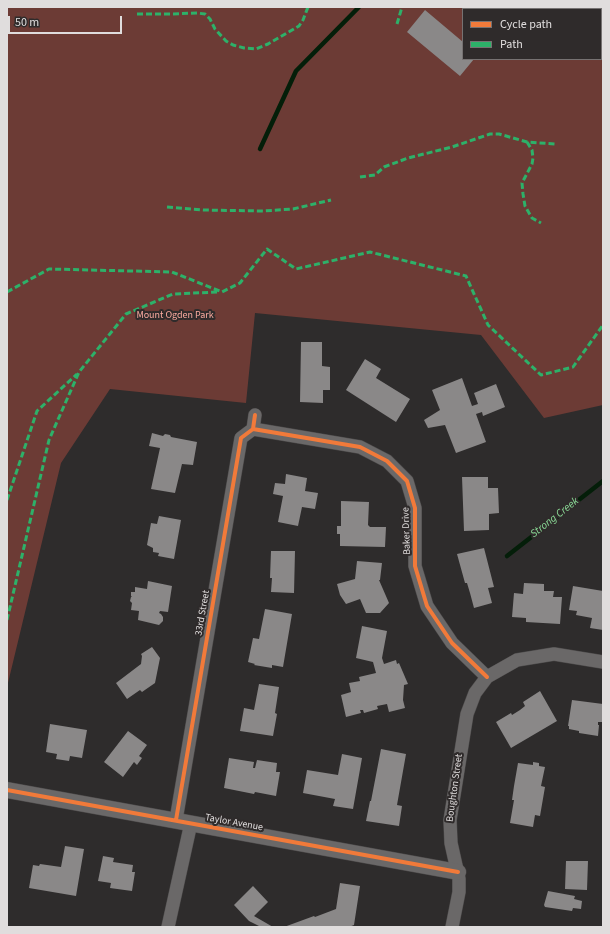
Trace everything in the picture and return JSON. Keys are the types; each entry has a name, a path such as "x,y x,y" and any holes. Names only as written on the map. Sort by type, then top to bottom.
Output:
{"street":[{"path":"253,429 255,415"},
{"name":"Baker Drive","path":"253,429 360,448 386,461 407,481 416,508 415,566 427,606 452,643 487,677"},
{"name":"33rd Street","path":"168,927 241,438 253,429"},
{"path":"487,677 517,660 554,654 603,662"},
{"name":"Boughton Street","path":"452,927 459,892 459,879 451,843 450,810 467,714 475,693 487,677"},
{"name":"Taylor Avenue","path":"7,790 458,872"}],"green space":[{"name":"Mount Ogden Park","path":"7,7 603,7 603,405 544,418 481,335 255,313 246,403 110,389 61,463 7,687"}],"building":[{"path":"425,10 462,41 462,60 473,60 460,76 407,32"},
{"path":"301,342 322,342 322,366 330,367 330,390 323,390 323,403 300,402"},
{"path":"365,359 381,369 376,378 410,399 396,422 346,390"},
{"path":"462,378 472,406 478,404 474,393 496,384 505,407 483,416 482,412 476,414 486,442 456,453 445,425 428,428 424,420 440,410 432,390"},
{"path":"152,433 163,436 165,434 170,435 171,437 197,442 193,465 182,464 175,493 151,489 160,448 149,446"},
{"path":"286,474 307,478 305,491 318,493 315,509 302,507 298,526 278,522 283,496 273,494 275,483 285,484"},
{"path":"462,477 488,477 488,488 498,488 499,513 489,514 489,530 464,531"},
{"path":"341,501 369,502 368,525 370,527 386,527 385,547 340,546 340,534 337,534 337,526 341,526"},
{"path":"159,516 181,520 174,559 158,556 159,553 153,552 153,548 147,545 151,523 157,524"},
{"path":"484,548 494,587 488,588 492,603 474,608 457,554"},
{"path":"271,551 295,551 294,593 271,592"},
{"path":"357,561 382,563 379,580 389,603 380,613 366,613 360,599 346,604 340,595 337,584 355,579"},
{"path":"148,581 172,586 168,612 160,611 159,613 163,617 163,621 159,625 138,620 139,611 131,610 131,592 135,592 135,587 147,589"},
{"path":"524,583 544,584 544,591 554,591 553,597 562,597 560,624 526,622 526,618 512,617 514,593 523,594"},
{"path":"573,586 603,591 603,630 590,628 592,618 576,615 577,611 569,610"},
{"path":"265,609 292,614 283,667 272,665 272,668 254,665 255,664 248,662 253,638 259,639"},
{"path":"362,626 387,631 382,658 384,664 396,660 397,664 399,663 408,684 404,685 403,700 405,708 389,712 387,704 377,706 378,709 364,713 363,710 360,710 361,713 346,717 341,695 351,692 349,683 360,681 359,677 376,673 373,662 356,658"},
{"path":"152,647 160,658 155,683 142,692 140,690 127,699 116,683 141,664 141,654"},
{"path":"259,684 279,687 275,713 277,714 273,736 240,731 244,708 254,710"},
{"path":"540,691 557,721 511,748 496,722 511,713 512,715 520,710 525,706 523,702"},
{"path":"572,700 603,704 603,722 598,722 598,736 579,733 579,731 569,729 568,726"},
{"path":"50,724 87,730 82,758 70,756 69,761 56,759 57,754 46,752"},
{"path":"128,731 147,745 139,756 142,758 137,765 134,762 123,777 104,762"},
{"path":"381,749 406,754 397,805 402,806 399,826 366,821"},
{"path":"342,754 362,758 353,809 333,806 335,799 303,793 307,770 338,775"},
{"path":"229,758 254,762 253,768 255,768 257,760 277,763 276,772 280,772 276,796 255,792 254,794 224,788"},
{"path":"533,762 539,763 539,766 545,767 541,786 545,787 540,816 535,815 533,827 510,823 518,763 533,765"},
{"path":"65,846 84,849 76,896 29,888 33,865 39,866 40,864 61,867"},
{"path":"103,856 114,858 113,862 133,865 132,872 135,872 132,891 110,888 111,883 98,881"},
{"path":"566,861 588,861 587,890 565,889"},
{"path":"340,883 360,886 354,925 349,927 284,927 336,909"},
{"path":"253,886 268,902 254,916 273,927 261,927 249,921 234,905"},
{"path":"548,891 575,896 574,899 582,901 581,909 573,908 572,911 545,907 544,905"}],"waterway":[{"path":"260,149 296,71 359,7"},
{"name":"Strong Creek","path":"507,556 603,481"}],"marked path":[{"path":"137,14 205,14 210,19 215,29 226,41 244,48 256,49 268,44 299,26 308,7"},
{"path":"397,24 402,7"},
{"path":"360,177 375,175 384,167 408,158 452,147 490,134 499,134 527,142 555,144"},
{"path":"527,142 532,150 533,158 532,164 522,183 525,206 532,218 541,223"},
{"path":"167,207 203,210 263,211 293,209 331,200"},
{"path":"7,292 49,269 172,272 222,292 240,283 267,249 296,269 370,252 466,276 488,325 541,375 573,367 603,325"},
{"path":"7,620 49,440 79,372 126,314 173,294 218,292"},
{"path":"7,500 37,411 77,374"}],"cycle path":[{"path":"176,820 241,438 253,429 255,415"},
{"path":"253,429 360,447 387,461 407,481 415,508 415,566 427,606 452,643 487,677"},
{"path":"7,790 458,872"}]}
